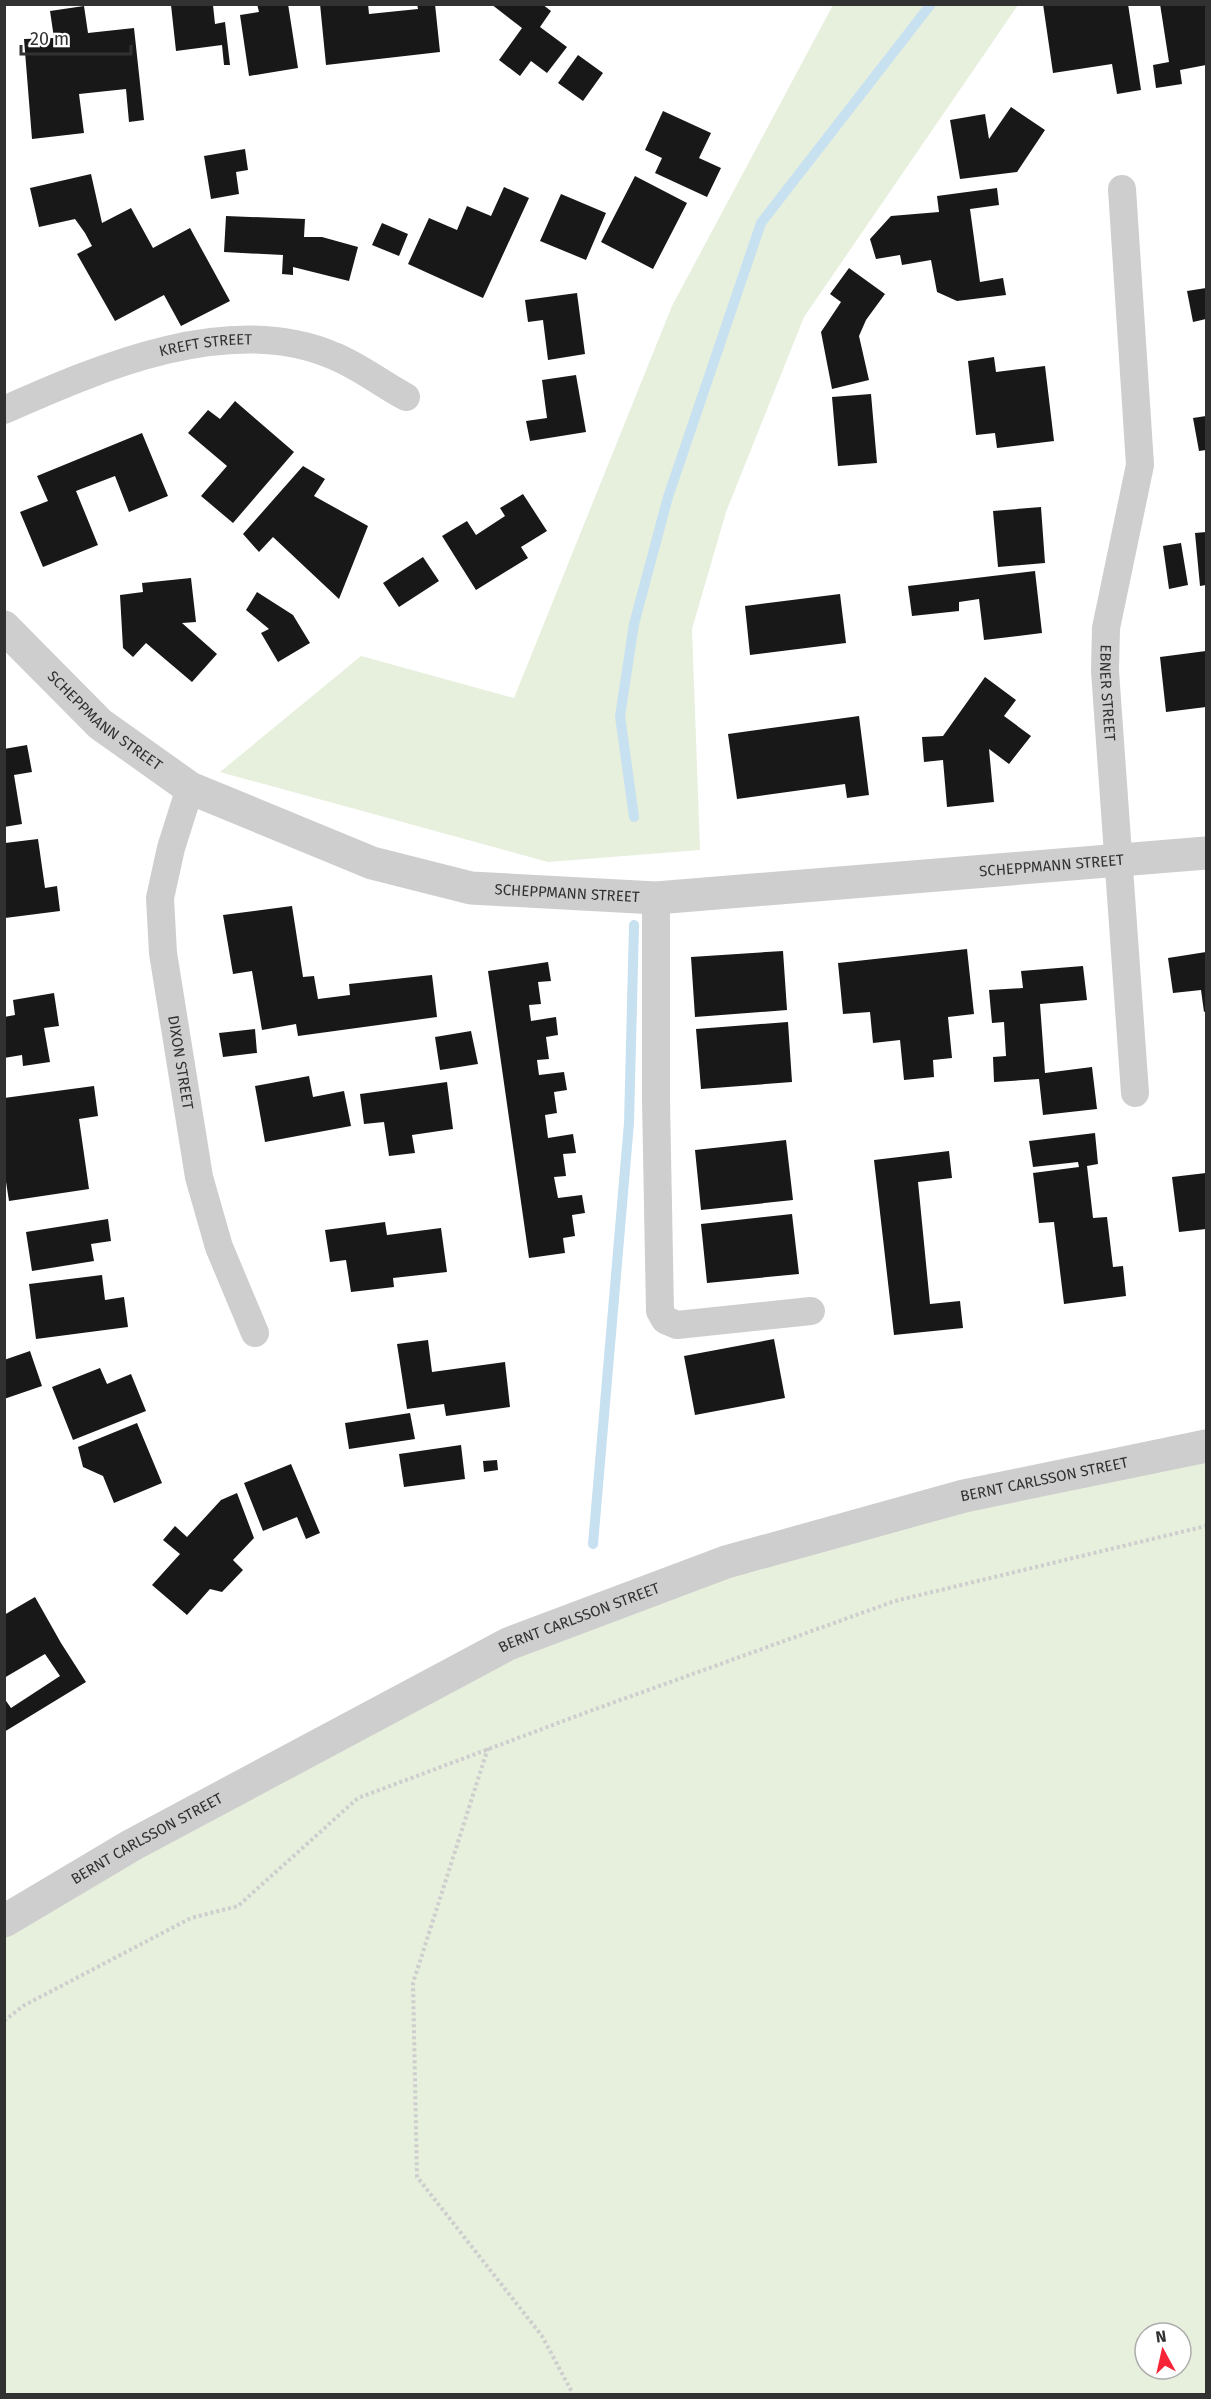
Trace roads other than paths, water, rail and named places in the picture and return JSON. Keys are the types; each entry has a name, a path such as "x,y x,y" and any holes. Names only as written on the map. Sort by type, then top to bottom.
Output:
{"street":[{"name":"EBNER STREET","path":"1122,189 1140,465 1106,627 1105,671 1135,1093"},
{"name":"KREFT STREET","path":"4,410 84,377 155,354 231,338 300,345 335,356 406,397"},
{"name":"SCHEPPMANN STREET","path":"4,627 100,724 190,788 372,863 471,888 656,898 1206,853"},
{"name":"DIXON STREET","path":"190,788 171,848 160,898 163,953 198,1177 219,1247 255,1333"},
{"path":"656,898 656,1100 660,1311 665,1320 677,1325 811,1311"},
{"name":"BERNT CARLSSON STREET","path":"4,1921 132,1845 508,1644 726,1562 964,1496 1206,1446"}],"waterway":[{"path":"634,817 620,716 634,624 668,497 761,223 931,4"},
{"path":"593,1544 629,1123 634,925"}]}
